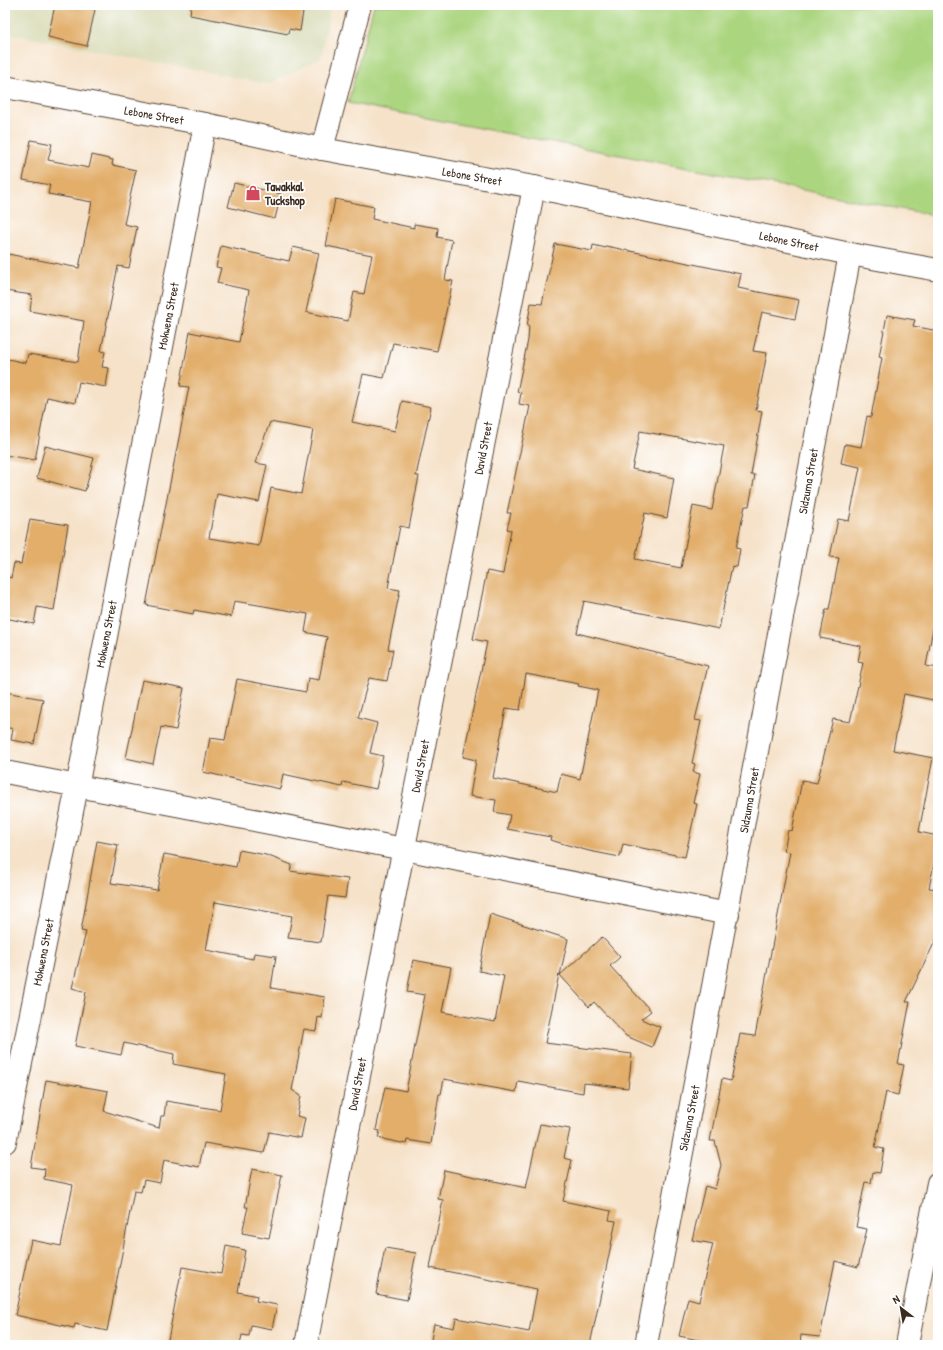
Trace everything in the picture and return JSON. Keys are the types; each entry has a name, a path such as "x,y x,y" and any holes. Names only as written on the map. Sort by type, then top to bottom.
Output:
{"street":[{"path":"322,149 360,5"},
{"name":"Lebone Street","path":"5,87 205,124 322,149 534,187 850,254 938,270"},
{"name":"Mokwena Street","path":"5,1142 76,787 205,124"},
{"name":"David Street","path":"306,1345 534,187"},
{"name":"Sidzuma Street","path":"646,1345 728,914 850,254"},
{"path":"5,772 76,787 404,849 728,914"},
{"path":"907,1345 938,1183"}],"shaded area":[{"path":"5,5 331,5 321,58 268,84 5,33"}],"green space":[{"path":"374,5 938,5 938,216 348,103"}],"building":[{"path":"55,5 96,5 87,46 48,37"},
{"path":"191,5 304,5 300,31 289,29 288,34 190,15"},
{"path":"31,140 52,144 48,160 89,168 92,155 113,160 112,165 136,170 124,224 137,227 129,268 118,266 101,351 105,352 102,367 109,368 106,387 79,382 75,403 47,397 35,460 5,455 5,378 8,359 26,363 28,354 78,362 84,321 30,311 32,295 5,291 5,274 8,254 79,268 92,202 48,194 50,185 23,180"},
{"path":"234,183 281,194 275,219 228,207"},
{"path":"335,199 374,207 372,219 414,228 414,224 438,228 437,237 452,240 445,280 453,281 437,351 393,343 384,378 363,374 352,422 395,431 402,401 431,407 416,476 419,476 409,528 400,526 388,588 400,590 388,649 393,650 387,681 369,678 358,718 377,723 370,753 383,756 376,789 343,782 342,787 283,774 280,789 203,772 210,738 225,740 237,679 306,692 308,678 319,680 327,637 305,632 308,614 264,606 234,601 231,617 194,610 193,614 146,605 189,387 180,386 190,332 239,342 249,290 217,283 221,268 216,267 221,246 289,261 293,247 319,253 306,312 348,321 354,292 364,294 372,255 326,246","holes":["270,422 313,430 301,494 271,488 259,546 209,538 217,494 259,502 267,465 255,463"]},
{"path":"555,244 592,251 593,245 606,248 606,246 741,274 738,288 799,300 795,319 762,312 753,351 767,353 756,410 762,411 751,475 755,475 749,506 745,506 736,548 740,549 737,567 732,566 719,629 584,601 577,633 708,666 695,720 701,721 692,763 695,764 693,772 700,774 693,803 697,804 685,857 623,844 620,857 589,851 550,840 551,837 507,829 510,815 494,812 496,800 470,796 476,760 463,757 487,642 473,639 487,571 503,574 511,530 507,529 511,513 507,513 530,406 519,404 521,393 517,392 528,340 529,326 527,326 531,303 542,304","holes":["640,431 724,446 712,510 693,506 681,568 635,559 645,513 667,518 674,478 632,469","526,674 579,684 578,686 598,690 580,779 561,774 557,792 493,778 506,708 520,710"]},
{"path":"887,315 915,320 913,326 938,331 938,624 934,623 926,666 938,668 938,701 904,694 893,750 933,758 919,832 938,836 938,844 929,888 938,889 938,935 906,1002 910,1002 898,1064 904,1065 898,1095 886,1092 875,1147 884,1149 880,1173 873,1172 871,1183 865,1182 856,1227 867,1229 858,1267 835,1261 820,1337 801,1335 800,1345 698,1345 699,1340 679,1336 688,1298 699,1301 713,1244 692,1240 705,1186 715,1189 721,1165 715,1141 710,1141 722,1079 731,1081 740,1034 755,1036 790,852 784,851 788,830 792,831 802,780 817,783 833,719 850,722 863,663 858,662 861,646 820,638 826,609 829,609 839,558 830,557 838,519 849,521 860,467 841,463 845,444 861,447 867,416 871,417 882,358 879,357"},
{"path":"45,446 94,458 85,491 37,478"},
{"path":"30,519 68,525 54,610 37,607 34,624 5,618 5,576 11,578 14,563 21,564"},
{"path":"142,680 184,688 176,730 161,727 153,764 126,758"},
{"path":"5,692 43,699 34,744 11,740 13,729 5,727"},
{"path":"97,841 118,845 111,883 157,890 164,854 236,867 239,850 266,855 292,865 290,871 348,879 345,898 328,896 321,942 288,938 292,916 215,902 206,950 253,959 254,953 276,956 271,988 325,997 322,1018 318,1017 316,1031 304,1029 292,1090 301,1096 297,1116 305,1118 301,1138 269,1132 264,1153 204,1143 199,1167 164,1160 160,1183 144,1180 141,1192 134,1191 107,1331 75,1324 74,1328 15,1315 31,1240 61,1246 73,1185 44,1179 45,1169 31,1167 46,1080 108,1091 104,1111 159,1128 161,1116 164,1116 166,1101 220,1110 226,1074 173,1064 174,1054 124,1043 121,1055 75,1046 86,992 72,988 86,932 81,931"},
{"path":"490,914 568,939 560,975 602,937 620,957 610,966 651,1011 641,1019 660,1027 652,1047 626,1036 594,1002 589,1007 559,974 545,1043 632,1054 628,1088 584,1083 583,1093 518,1081 516,1092 444,1079 441,1094 439,1094 431,1144 407,1140 406,1144 378,1138 380,1131 376,1130 385,1087 406,1091 425,995 407,992 413,960 451,967 442,1012 495,1022 504,976 479,971"},
{"path":"540,1124 570,1129 564,1158 572,1160 563,1201 611,1211 609,1220 616,1221 590,1345 430,1345 434,1324 454,1328 456,1318 529,1332 537,1289 430,1268 443,1200 438,1199 444,1170 526,1188"},
{"path":"252,1169 282,1175 269,1238 242,1233 248,1207 245,1207"},
{"path":"226,1246 245,1250 238,1292 257,1296 256,1301 277,1305 272,1329 251,1325 249,1336 242,1335 240,1345 167,1345 182,1267 221,1274"},
{"path":"385,1248 416,1253 407,1300 376,1294"}],"place":[{"name":"Tawakkal Tuckshop","path":"253,193"}]}
